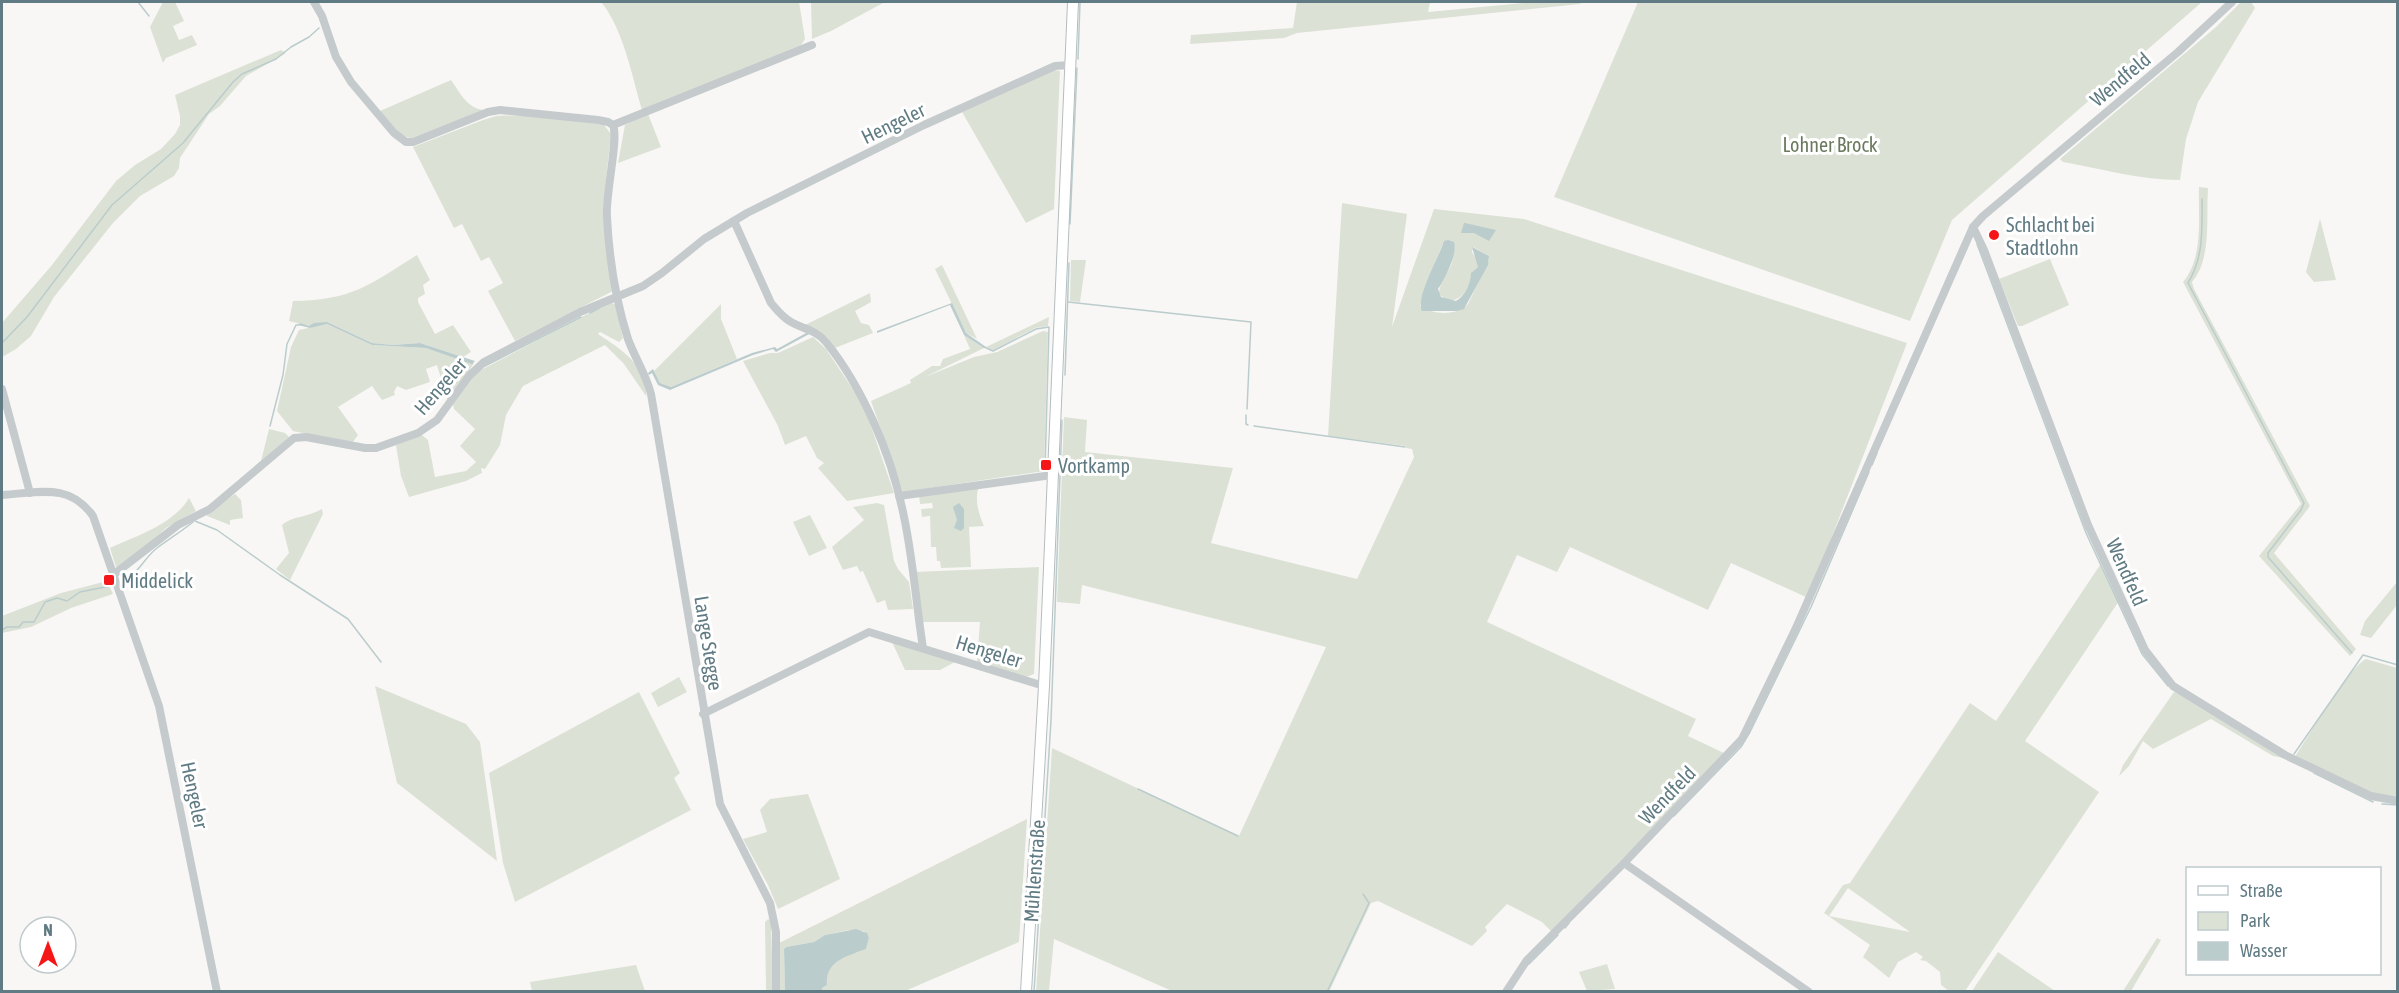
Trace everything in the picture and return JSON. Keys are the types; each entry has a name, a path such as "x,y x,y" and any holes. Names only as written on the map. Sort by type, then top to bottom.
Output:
{"main road":[{"name":"Mühlenstraße","path":"1026,992 1041,750 1073,2"}],"street":[{"path":"314,2 322,16 340,67 394,133 406,142 413,142 488,112 500,110 598,120 613,125 812,45"},
{"name":"Wendfeld","path":"1506,992 1527,960 1718,766 1745,734 1795,630 1973,227 1983,216 2178,52 2232,2"},
{"name":"Hengeler","path":"113,575 178,525 210,509 294,438 306,437 376,448 408,438 437,420 469,376 484,362 653,279 704,239 734,221 924,125 1055,66 1070,65"},
{"name":"Lange Stegge","path":"613,125 616,137 606,200 617,295 630,344 645,373 651,394 703,714 720,804 770,903 776,932 776,992"},
{"path":"734,221 771,303 792,323 810,330 823,339 861,392 899,496 923,648"},
{"name":"Wendfeld","path":"1973,227 1984,250 2088,525 2145,651 2173,686 2285,755 2371,796 2397,801"},
{"path":"2,389 30,493"},
{"path":"899,496 1052,475"},
{"name":"Hengeler","path":"2,495 66,494 85,505 93,516 159,705 217,992"},
{"name":"Hengeler","path":"703,714 863,633 874,632 1044,686"},
{"path":"1624,863 1809,992"}],"green space":[{"path":"163,2 175,2 184,21 173,26 179,40 192,35 197,45 166,58 163,63 150,27"},
{"path":"601,2 799,2 805,39 801,45 642,110 621,39 609,13"},
{"path":"811,2 885,2 812,39"},
{"path":"1297,2 1430,2 1428,12 1533,2 1582,2 1297,33 1284,38 1190,44 1191,35 1293,28"},
{"name":"Lohner Brock","path":"1638,2 2202,2 1952,220 1910,321 1554,197"},
{"path":"2241,2 2251,2 2255,8 2198,102 2186,139 2180,180 2122,174 2063,162 2060,159 2216,27"},
{"path":"281,50 286,53 246,76 220,106 209,114 180,158 179,168 174,176 140,196 113,223 54,297 31,336 2,357 2,323 52,265 116,181 135,165 161,149 175,134 180,125 180,116 175,95"},
{"path":"1054,70 1060,71 1054,209 1026,223 962,112"},
{"path":"451,80 468,103 484,110 412,138 397,132 380,111"},
{"path":"648,114 661,147 618,163 625,125"},
{"path":"496,116 564,119 604,125 611,134 603,207 613,291 515,341 488,291 503,283 489,257 481,261 462,224 454,228 413,147"},
{"path":"2199,187 2208,188 2207,237 2203,262 2192,282 2194,289 2310,506 2274,553 2356,649 2350,656 2259,556 2301,504 2183,282 2190,272 2197,249"},
{"path":"1342,203 1407,214 1392,327 1434,209 1524,219 1907,343 1808,598 1731,563 1708,610 1570,547 1557,572 1517,555 1487,622 1696,719 1688,736 1726,754 1551,931 1542,922 1507,904 1485,927 1487,931 1472,946 1378,901 1371,903 1329,992 1172,991 1054,939 1049,991 1036,992 1052,748 1239,836 1326,647 1082,585 1080,604 1057,602 1064,417 1087,420 1085,452 1233,468 1211,543 1357,579 1414,457 1412,449 1406,446 1328,436","holes":["1444,241 1455,247 1451,266 1439,290 1439,294 1445,299 1457,299 1466,291 1472,272 1478,267 1478,262 1472,252 1473,247 1489,256 1468,304 1458,311 1445,313 1425,309 1420,306 1425,286"]},
{"path":"2320,219 2336,280 2314,282 2306,272"},
{"path":"417,255 430,280 423,285 425,294 418,298 418,302 435,334 453,325 471,352 463,357 420,343 393,345 372,343 327,322 309,326 289,321 293,301 331,298 360,289"},
{"path":"2050,259 2069,305 2018,326 1999,279"},
{"path":"1071,260 1086,260 1080,302 1070,301"},
{"path":"942,265 977,339 966,333 935,269"},
{"path":"870,293 871,302 855,311 861,323 869,325 873,333 835,348 828,338 805,325"},
{"path":"610,302 616,305 623,338 619,342 600,332 598,334 624,352 638,367 643,376 646,396 624,364 605,345 523,386 506,415 500,445 485,469 481,468 482,473 466,481 409,497 401,476 396,445 422,435 428,440 435,477 466,471 476,462 460,446 475,429 454,409 453,405 469,379 479,371"},
{"path":"721,304 721,319 737,359 671,387 660,383 654,371"},
{"path":"1049,317 1048,326 1035,328 993,350 986,347"},
{"path":"327,324 372,345 426,348 474,363 448,402 437,365 426,369 430,382 406,390 397,386 395,395 382,400 372,386 338,407 358,435 352,443 293,431 277,411 291,347 299,330"},
{"path":"1043,331 1048,332 1044,471 903,492 871,401 911,383 910,380 932,366 940,366 943,359 970,349 964,335 984,348 925,377 974,357 997,352"},
{"path":"813,337 826,349 864,406 894,493 847,501 818,468 824,463 817,458 806,436 785,445 778,426 743,361 778,353"},
{"path":"269,429 285,433 289,437 261,461"},
{"path":"979,487 977,501 984,526 969,527 971,567 941,568 940,561 937,561 936,547 931,547 930,516 922,517 921,509 933,508 932,503 920,504 919,495"},
{"path":"235,494 241,500 243,518 230,520 230,525 207,516 207,513"},
{"path":"189,498 196,511 166,528 126,565 116,567 110,548 164,522 174,515"},
{"path":"877,503 884,505 894,561 909,582 913,609 888,610 885,600 877,603 863,571 860,572 857,566 843,570 832,547 864,520 853,507"},
{"path":"322,509 323,514 290,580 276,569 289,553 282,525"},
{"path":"810,515 827,548 809,556 793,522"},
{"path":"2100,565 2119,601 2025,741 2099,792 1965,991 1949,991 1941,985 1940,972 1926,961 1920,960 1923,957 1916,952 1898,962 1889,978 1863,957 1870,945 1824,913 1843,885 1850,883 1970,703 1996,721","holes":["1848,888 1910,932 1829,916"]},
{"path":"1039,567 1034,674 1026,677 977,662 980,622 922,622 914,572"},
{"path":"107,581 113,594 71,608 31,627 2,633 2,616 61,593"},
{"path":"2397,582 2397,605 2371,638 2360,635 2365,621"},
{"path":"892,642 955,662 940,670 905,670"},
{"path":"2366,659 2397,668 2397,797 2367,792 2295,757 2340,688 2359,664"},
{"path":"679,677 687,692 658,707 651,693"},
{"path":"375,686 466,724 480,742 497,861 397,783"},
{"path":"639,692 680,773 674,778 691,810 515,902 503,863 489,773"},
{"path":"2174,692 2284,758 2273,756 2211,719 2153,749 2143,741 2129,766 2119,776 2123,765"},
{"path":"808,794 840,879 778,909 743,839 767,832 760,810 770,799"},
{"path":"1027,819 1019,942 905,991 823,991 822,988 827,985 829,970 833,965 866,949 869,938 864,931 848,930 825,935 814,942 786,947 784,949 785,991 779,992 779,943"},
{"path":"768,919 771,921 773,991 766,991 765,922"},
{"path":"2157,938 2161,940 2131,991 2123,991"},
{"path":"1998,952 2055,991 1972,991"},
{"path":"1607,964 1615,989 1587,991 1579,972"},
{"path":"636,965 645,991 532,991 530,982"}],"water":[{"path":"1464,223 1496,230 1489,241 1474,233 1461,233"},
{"path":"1444,241 1454,242 1455,247 1453,259 1438,289 1441,297 1456,301 1465,293 1471,273 1478,267 1472,247 1489,256 1488,265 1464,309 1422,311 1425,287"},
{"path":"952,303 966,333 986,347 984,348 964,335 950,305 877,333 877,331"},
{"path":"327,322 372,343 393,345 420,343 475,361 472,364 426,348 372,345 327,324 310,328 298,325 300,323 309,326 314,323"},
{"path":"808,332 811,333 776,352 773,349 753,355 670,390 658,385 652,373 649,375 648,373 653,369 660,383 671,387 752,353 775,347 777,349"},
{"path":"959,503 964,509 964,528 961,531 954,528 957,520 953,507"},
{"path":"856,929 867,933 869,938 866,949 833,965 829,970 827,985 822,988 823,991 785,991 784,949 786,947 814,942 825,935"}],"waterway":[{"path":"138,2 149,16"},
{"path":"1078,59 1080,2"},
{"path":"2,343 27,317 112,205 183,143 233,82 242,74 276,59 319,28"},
{"path":"1070,224 1077,68"},
{"path":"2202,199 2199,253 2188,283 2304,503 2268,553 2268,557 2352,653"},
{"path":"1977,244 2086,533 2142,654 2168,686"},
{"path":"1065,375 1069,263"},
{"path":"1068,302 1251,322 1247,409"},
{"path":"590,313 599,308"},
{"path":"485,366 581,317"},
{"path":"270,426 283,375 287,344 296,325 299,325"},
{"path":"984,347 993,351 1036,329 1049,327 1045,469"},
{"path":"628,347 633,358"},
{"path":"1246,415 1248,425"},
{"path":"1034,992 1051,721 1062,420"},
{"path":"1254,426 1405,447"},
{"path":"1872,465 1877,453"},
{"path":"1674,816 1741,747 1750,732 1811,607 1869,472"},
{"path":"195,521 217,530 280,575 348,619 381,662"},
{"path":"122,581 137,571 152,552 193,522"},
{"path":"2,630 7,627 19,627 23,622 34,622 45,602 57,598 67,601 80,592 110,586"},
{"path":"2294,754 2363,655 2398,665"},
{"path":"2314,773 2373,802"},
{"path":"1138,789 1238,836"},
{"path":"2382,804 2398,805"},
{"path":"1327,992 1369,903 1363,894"},
{"path":"1565,928 1569,923"},
{"path":"1529,964 1558,935"}],"place":[{"name":"Schlacht bei Stadtlohn","path":"1994,235"},
{"name":"Vortkamp","path":"1046,465"},
{"name":"Middelick","path":"109,580"}]}
